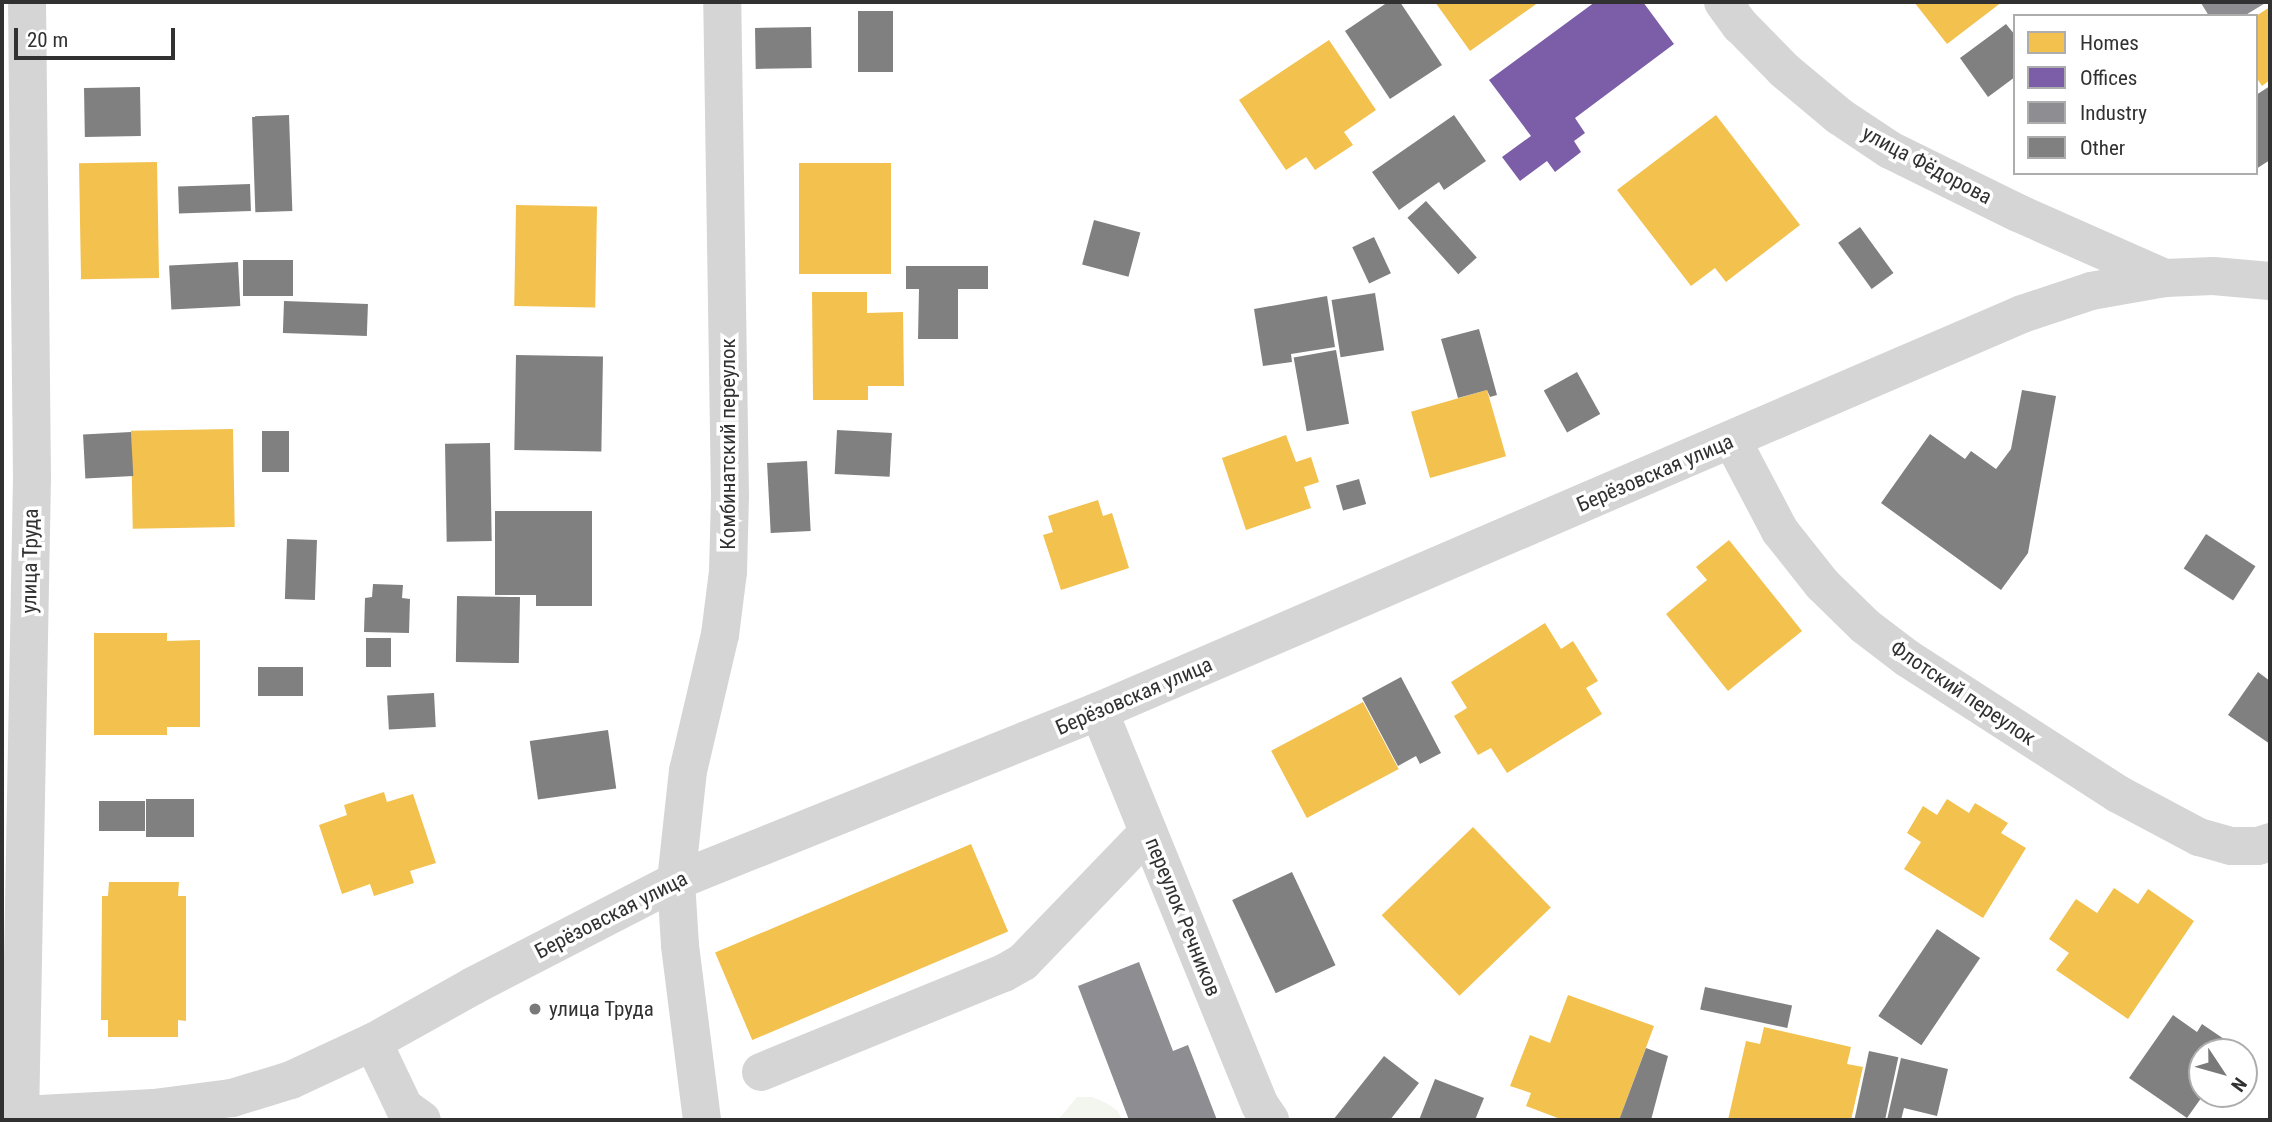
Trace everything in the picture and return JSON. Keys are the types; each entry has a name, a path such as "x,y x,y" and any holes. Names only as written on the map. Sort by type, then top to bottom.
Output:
{"street":[{"name":"улица Труда","path":"14,1117 32,477 27,2"},
{"name":"Комбинатский переулок","path":"702,1120 680,945 676,881 688,771 720,635 728,572 730,496 722,2"},
{"name":"улица Фёдорова","path":"1723,2 1740,25 1784,70 1839,116 1890,150 2018,213 2165,278"},
{"name":"Берёзовская улица","path":"14,1117 154,1108 232,1098 291,1080 373,1042 473,986 676,881 1099,712 2022,314 2091,291 2165,278 2213,276 2270,281"},
{"name":"Флотский переулок","path":"1732,440 1780,531 1813,574 1865,626 1907,659 2118,794 2199,837 2231,846 2258,846 2270,842"},
{"name":"переулок Речников","path":"1099,712 1260,1105 1269,1120"},
{"path":"761,1072 1004,973 1023,962 1148,832"},
{"path":"373,1042 404,1107 422,1120"}],"shaded area":[{"path":"1077,1097 1092,1097 1106,1103 1118,1111 1122,1120 1058,1120"}],"building: Homes":[{"path":"1435,2 1539,2 1470,51"},
{"path":"1914,2 2002,2 1947,44"},
{"path":"2270,7 2270,80 2262,86 2258,80 2258,15"},
{"path":"1329,40 1376,110 1344,132 1353,145 1315,170 1306,157 1286,170 1239,100"},
{"path":"1716,115 1800,225 1726,282 1715,268 1691,286 1617,190"},
{"path":"157,162 159,278 81,279 79,163"},
{"path":"799,163 891,163 891,274 799,274"},
{"path":"516,205 597,206 595,307 514,306"},
{"path":"812,292 867,292 867,313 903,312 904,386 868,386 868,400 813,400"},
{"path":"1487,390 1506,456 1430,478 1411,412"},
{"path":"233,429 235,527 133,529 131,431"},
{"path":"1286,435 1296,462 1311,457 1319,482 1304,487 1311,508 1246,530 1222,458"},
{"path":"1098,500 1103,516 1112,513 1129,568 1061,590 1043,535 1053,532 1048,516"},
{"path":"1729,540 1802,631 1728,691 1666,614 1707,580 1696,567"},
{"path":"1545,623 1561,649 1573,641 1598,681 1586,688 1602,714 1507,773 1491,748 1478,755 1454,716 1467,708 1451,682"},
{"path":"94,633 167,633 167,641 200,640 200,727 167,727 167,735 94,735"},
{"path":"1363,702 1399,769 1307,818 1271,751"},
{"path":"384,792 387,802 413,794 436,863 410,871 414,883 374,896 370,884 342,894 319,825 347,815 344,805"},
{"path":"1947,799 1969,813 1975,803 2008,823 2001,833 2026,848 1983,918 1904,869 1921,842 1907,833 1923,806 1937,815"},
{"path":"1473,827 1551,908 1459,996 1382,915"},
{"path":"971,844 1008,931 752,1040 715,953"},
{"path":"109,882 179,882 178,896 186,896 186,1021 178,1020 178,1037 108,1037 108,1020 101,1020 102,896 108,896"},
{"path":"2114,888 2138,904 2148,889 2194,921 2128,1019 2056,970 2069,953 2049,939 2076,899 2097,913"},
{"path":"1568,995 1654,1026 1619,1120 1563,1120 1526,1106 1531,1093 1510,1086 1530,1035 1550,1043"},
{"path":"1764,1027 1851,1047 1847,1064 1863,1067 1851,1120 1728,1120 1746,1041 1760,1044"}],"building: Offices":[{"path":"1595,2 1643,2 1674,44 1575,118 1585,133 1574,141 1581,152 1555,172 1547,161 1520,181 1502,157 1531,136 1489,80"}],"building: Industry":[{"path":"2267,2 2247,14 2208,14 2201,3"},
{"path":"1139,962 1173,1051 1188,1045 1217,1120 1129,1120 1078,986"}],"building: Other":[{"path":"1388,2 1400,2 1442,65 1390,99 1345,31"},
{"path":"858,11 893,11 893,72 858,72"},
{"path":"2006,24 2013,33 2013,78 1988,97 1960,58"},
{"path":"811,27 812,68 756,69 755,28"},
{"path":"2270,86 2270,160 2258,168 2258,94"},
{"path":"140,87 141,136 85,137 84,88"},
{"path":"289,115 292,211 255,212 252,116"},
{"path":"1454,115 1486,161 1444,190 1439,182 1399,210 1372,172"},
{"path":"250,184 251,211 179,213 178,187"},
{"path":"1426,201 1477,257 1458,274 1407,218"},
{"path":"1094,220 1140,232 1128,277 1082,264"},
{"path":"1860,227 1894,273 1872,289 1838,243"},
{"path":"1374,237 1391,273 1369,283 1352,247"},
{"path":"243,260 293,260 293,296 243,296"},
{"path":"238,262 240,306 171,310 169,266"},
{"path":"906,266 988,266 988,289 958,289 958,339 918,339 919,289 906,289"},
{"path":"1375,293 1384,350 1341,357 1332,300"},
{"path":"1327,296 1335,347 1291,354 1292,362 1263,366 1254,309"},
{"path":"284,301 368,304 367,336 283,333"},
{"path":"1479,329 1497,395 1490,397 1487,390 1458,398 1441,339"},
{"path":"1336,350 1349,424 1307,431 1294,357"},
{"path":"516,355 603,357 601,452 514,450"},
{"path":"1577,372 1600,414 1567,432 1544,390"},
{"path":"2022,390 2056,396 2028,553 2001,590 1881,503 1930,434 1965,459 1971,451 1996,469 2011,449"},
{"path":"837,430 892,433 890,477 835,474"},
{"path":"262,431 289,431 289,472 262,472"},
{"path":"131,432 133,476 85,478 83,435"},
{"path":"490,443 492,541 447,542 445,444"},
{"path":"807,461 811,531 771,533 767,463"},
{"path":"1359,479 1366,504 1343,511 1336,486"},
{"path":"495,511 592,511 592,606 536,606 536,595 495,595"},
{"path":"2206,534 2255,566 2233,601 2184,568"},
{"path":"287,539 317,540 315,600 285,599"},
{"path":"373,584 403,585 402,598 410,599 409,633 364,632 365,598 372,597"},
{"path":"457,596 520,597 519,663 456,662"},
{"path":"366,638 391,638 391,667 366,667"},
{"path":"258,667 303,667 303,696 258,696"},
{"path":"2258,672 2270,681 2270,744 2228,715"},
{"path":"1401,677 1441,753 1420,764 1416,756 1398,766 1362,698"},
{"path":"434,693 436,727 389,729 387,695"},
{"path":"608,730 616,788 538,799 530,741"},
{"path":"146,799 194,799 194,837 146,837"},
{"path":"99,801 145,801 145,831 99,831"},
{"path":"1292,872 1336,965 1276,993 1232,900"},
{"path":"1937,929 1980,958 1921,1045 1878,1016"},
{"path":"1705,987 1792,1006 1787,1028 1700,1009"},
{"path":"2173,1015 2197,1032 2202,1024 2222,1038 2188,1038 2188,1108 2194,1108 2187,1118 2129,1078"},
{"path":"1646,1048 1668,1056 1651,1120 1619,1120"},
{"path":"1869,1051 1898,1057 1885,1120 1854,1120"},
{"path":"1384,1056 1419,1083 1390,1120 1333,1120"},
{"path":"1901,1058 1948,1069 1937,1116 1904,1108 1901,1120 1887,1120"},
{"path":"1435,1079 1484,1098 1475,1120 1419,1120"}],"place":[{"name":"улица Труда","path":"535,1009"}]}
